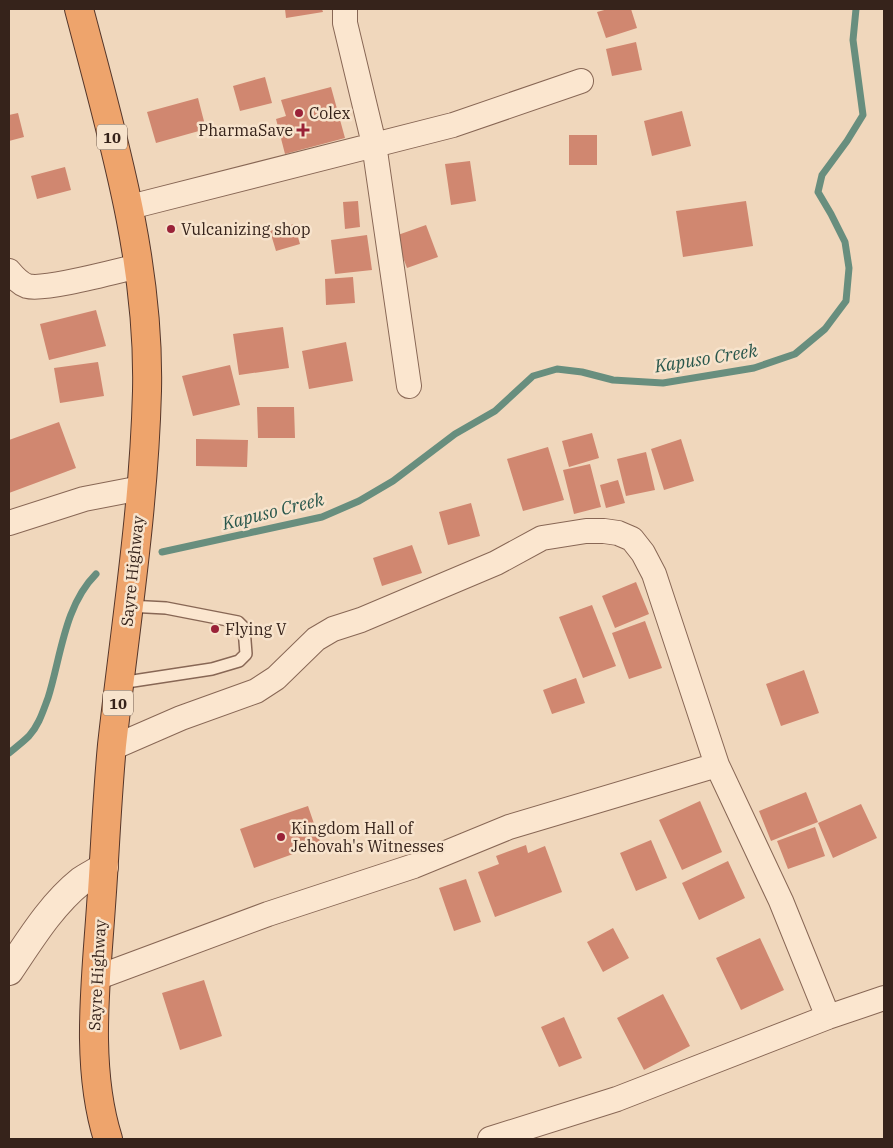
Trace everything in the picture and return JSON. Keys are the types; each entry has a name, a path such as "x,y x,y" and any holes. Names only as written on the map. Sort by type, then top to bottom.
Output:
{"highway":[{"name":"Sayre Highway","path":"79,9 130,207 139,266 147,352 142,488 112,748 96,978 94,1050 103,1124 108,1139"}],"street":[{"path":"345,9 345,23 374,144 409,386"},
{"path":"130,207 453,125 581,81"},
{"path":"9,271 16,280 27,286 48,286 139,266"},
{"path":"9,523 84,499 142,488"},
{"path":"112,748 181,718 256,691 276,678 316,639 334,629 361,620 496,563 542,538 586,531 618,533 632,539 643,553 654,574 717,765 781,902 828,1017"},
{"path":"96,978 268,914 414,866 508,827 717,765"},
{"path":"9,971 31,938 63,898 81,882 104,867"},
{"path":"490,1139 617,1099 828,1017 884,998"}],"lane":[{"path":"120,683 212,669 239,661 246,654 244,628 238,622 166,608 128,606"}],"building":[{"path":"285,9 322,9 323,12 286,18"},
{"path":"608,9 631,9 637,28 606,38 597,12"},
{"path":"636,42 642,70 612,76 606,49"},
{"path":"265,77 272,103 240,111 233,86"},
{"path":"331,87 345,138 285,154 276,119 286,116 281,100"},
{"path":"198,98 206,129 156,143 147,112"},
{"path":"682,111 691,146 652,156 644,121"},
{"path":"18,113 24,137 9,141 9,115"},
{"path":"569,135 597,135 597,165 569,165"},
{"path":"470,161 476,201 451,205 445,164"},
{"path":"65,167 71,190 37,199 31,176"},
{"path":"358,201 360,227 345,229 343,202"},
{"path":"746,201 753,246 683,257 676,211"},
{"path":"294,224 300,244 276,251 270,231"},
{"path":"426,225 438,257 407,268 395,236"},
{"path":"367,235 372,270 335,274 331,240"},
{"path":"353,277 355,303 326,305 325,279"},
{"path":"96,310 106,346 49,360 40,324"},
{"path":"283,327 289,368 239,375 233,334"},
{"path":"346,342 353,381 309,389 302,351"},
{"path":"98,362 104,396 60,403 54,368"},
{"path":"230,365 240,405 193,416 182,376"},
{"path":"257,407 294,407 295,438 258,438"},
{"path":"59,422 76,468 9,493 9,440"},
{"path":"592,433 599,458 569,467 562,441"},
{"path":"196,439 248,440 247,467 196,466"},
{"path":"681,439 694,481 664,490 651,449"},
{"path":"548,447 564,500 523,511 507,459"},
{"path":"646,452 655,490 626,496 617,459"},
{"path":"590,464 601,507 574,514 563,470"},
{"path":"618,480 625,503 606,508 600,485"},
{"path":"471,503 480,536 448,545 439,512"},
{"path":"412,545 422,573 382,586 373,558"},
{"path":"636,582 649,614 615,628 602,596"},
{"path":"592,605 616,666 583,678 559,617"},
{"path":"645,621 662,668 629,679 612,633"},
{"path":"804,670 819,713 781,726 766,684"},
{"path":"576,678 585,703 552,714 543,690"},
{"path":"806,792 818,822 771,841 759,811"},
{"path":"700,801 722,852 682,870 659,820"},
{"path":"861,804 877,838 833,858 818,823"},
{"name":"Kingdom Hall of Jehovah's Witnesses","path":"308,806 321,844 254,868 240,829"},
{"path":"815,827 825,856 788,869 777,841"},
{"path":"651,840 667,878 636,891 620,853"},
{"path":"526,845 528,853 545,846 562,892 495,917 478,872 499,864 496,856"},
{"path":"728,861 745,898 699,920 682,883"},
{"path":"466,879 481,922 454,931 439,888"},
{"path":"613,928 629,958 603,972 587,942"},
{"path":"760,938 784,990 741,1010 716,958"},
{"path":"204,980 222,1036 180,1050 162,993"},
{"path":"663,994 690,1046 644,1070 617,1018"},
{"path":"564,1017 582,1058 559,1067 541,1027"}],"waterway":[{"name":"Kapuso Creek","path":"162,552 322,517 359,501 393,481 455,434 495,411 533,376 557,369 582,372 613,380 663,383 754,368 795,354 825,329 846,301 849,268 845,242 818,192 822,175 863,115 853,40 856,9"},
{"name":"Kapuso Creek","path":"9,753 29,736 38,723 48,698 70,616 85,587 96,574"}],"place":[{"name":"Colex","path":"299,113"},
{"name":"PharmaSave","path":"303,130"},
{"name":"Vulcanizing shop","path":"171,229"},
{"name":"Flying V","path":"215,629"},
{"name":"Kingdom Hall of Jehovah's Witnesses","path":"281,837"}]}
